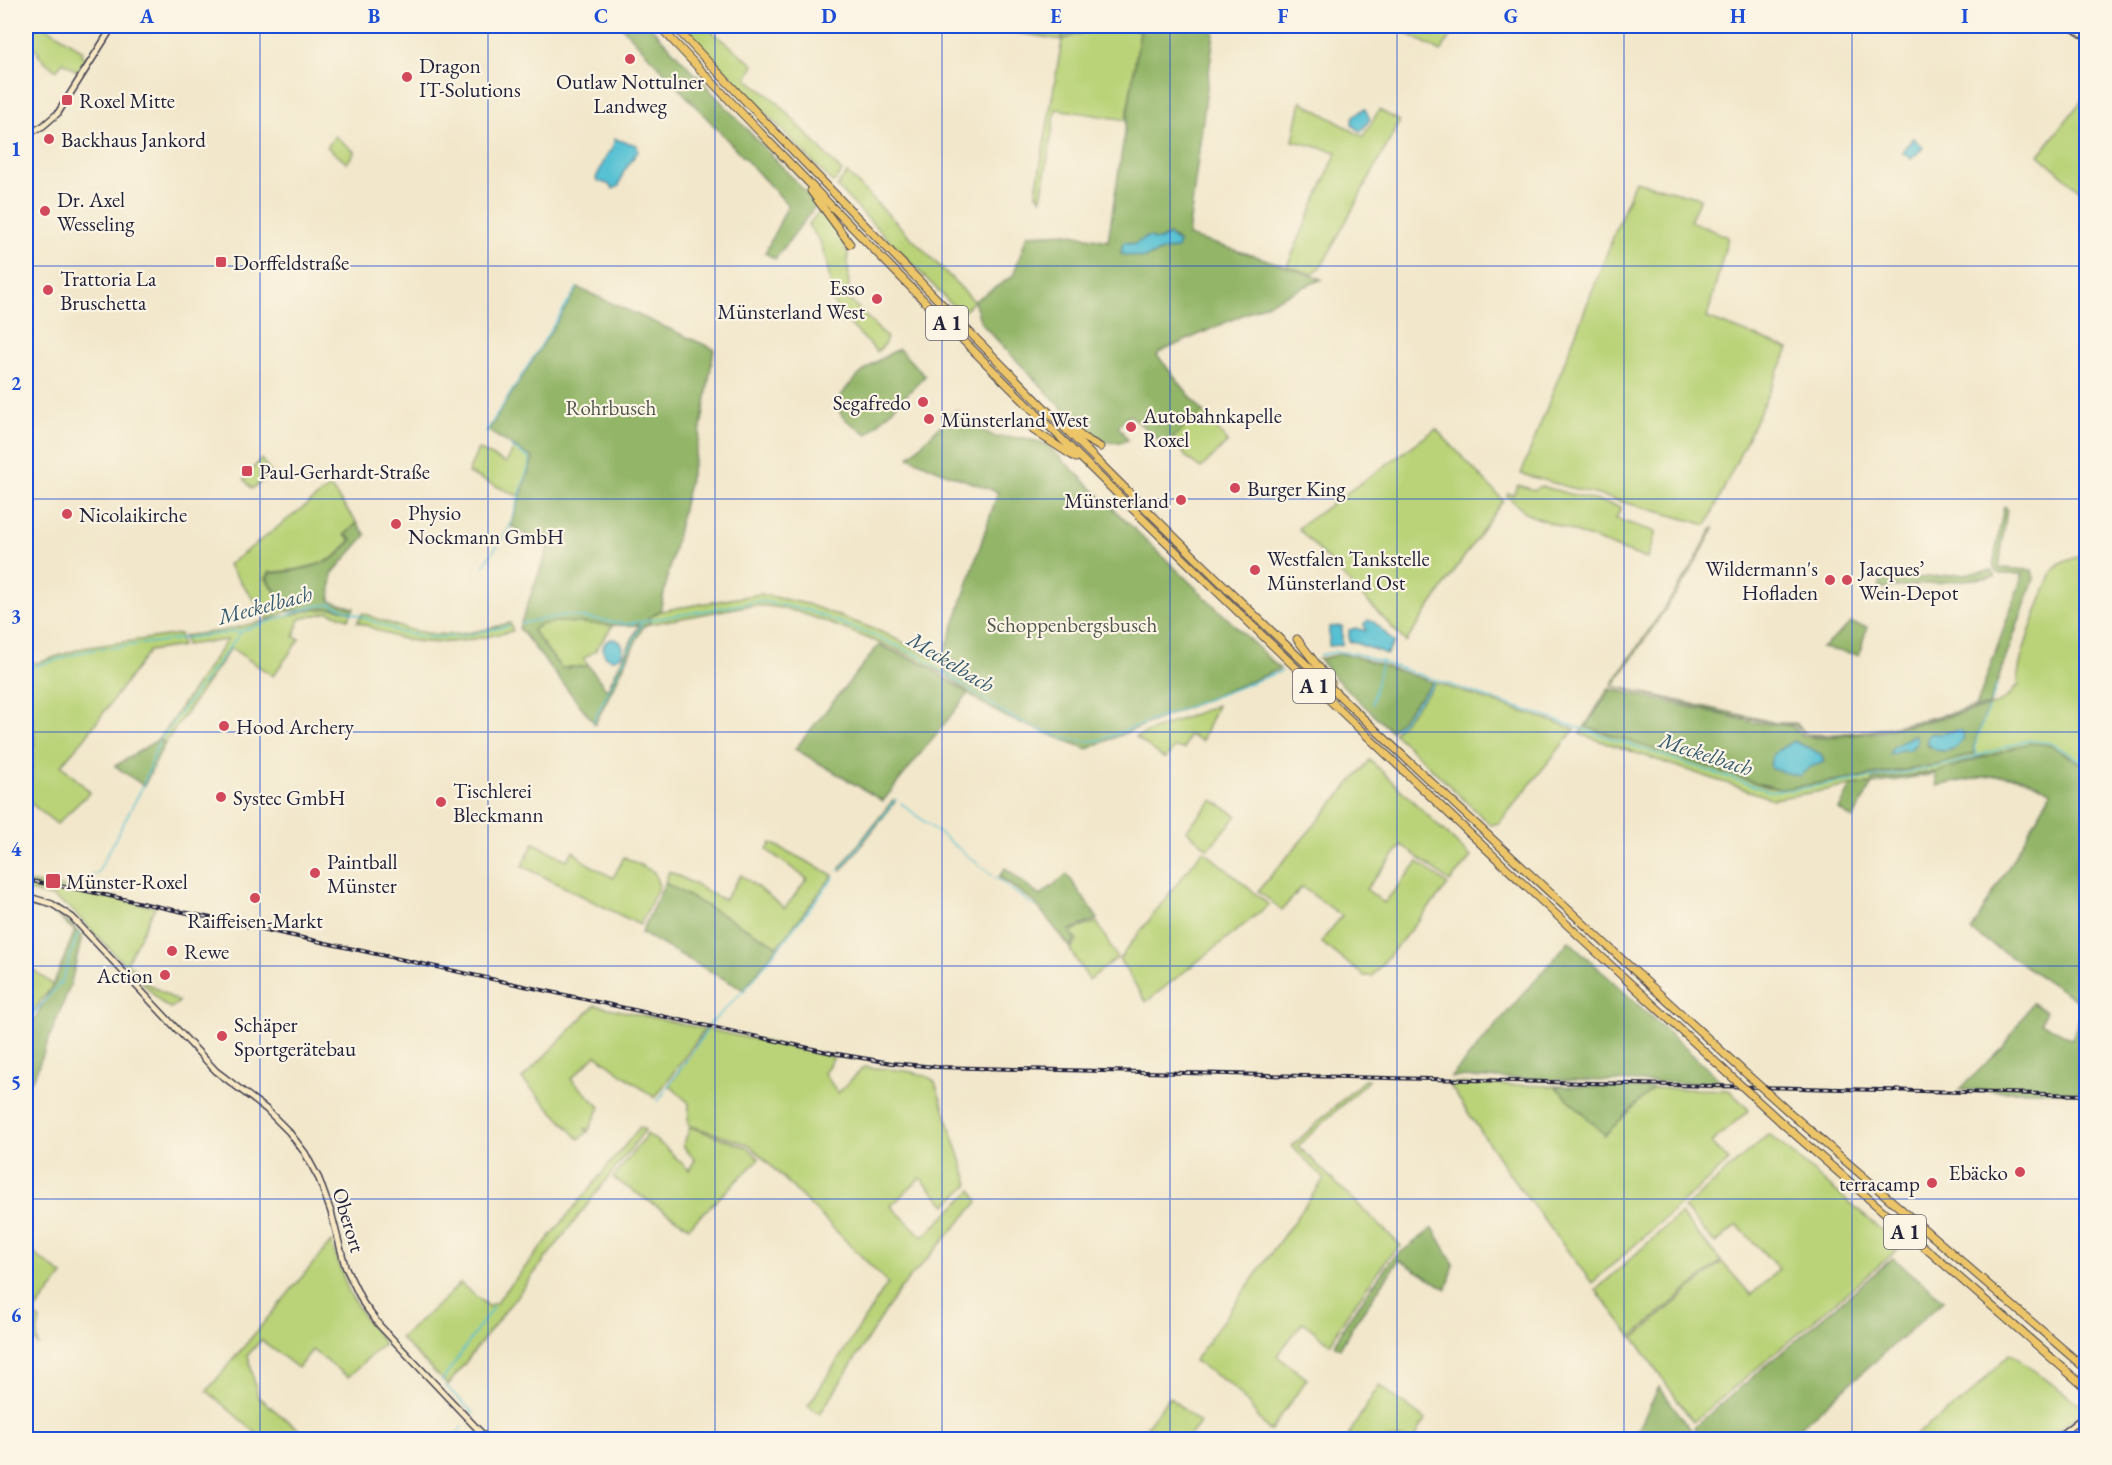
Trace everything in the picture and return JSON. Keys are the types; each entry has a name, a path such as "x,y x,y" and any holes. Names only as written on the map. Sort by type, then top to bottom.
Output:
{"highway":[{"name":"A 1","path":"659,26 797,172 1097,474 1451,817 1782,1123 2085,1387"},
{"name":"A 1","path":"674,26 1045,408 1343,700 1742,1070 2086,1369"},
{"path":"797,172 850,244"},
{"path":"1045,408 1084,438 1100,447"},
{"path":"1033,430 1061,447 1097,474"},
{"path":"1297,639 1343,700"}],"main road":[{"path":"26,135 43,126 58,113 113,26"},
{"path":"2069,26 2086,37"},
{"name":"Oberort","path":"26,896 52,904 72,918 216,1071 274,1116 300,1146 322,1187 345,1266 363,1304 380,1326 488,1440"},
{"path":"2054,1440 2086,1414"}],"green space":[{"path":"26,26 45,26 83,51 81,55 85,57 78,72 63,62 56,71 26,41"},
{"path":"621,26 650,26 817,204 775,259 765,253 788,205"},
{"path":"682,26 705,26 754,65 747,79 776,101 842,172 833,183"},
{"path":"973,26 1064,26 1062,39 1103,26 1140,31 1126,120 1056,109 1041,199 1036,192 1062,40"},
{"path":"1064,26 1103,26 1062,40"},
{"path":"1141,26 1215,26 1188,236 1322,279 1157,355 1203,412 1173,438 1177,445 1165,446 1130,415 1118,426 1128,440 1116,443 1106,442 1085,432 981,323 974,301 1013,276 1027,235 1067,233 1108,241","holes":["1169,235 1177,240 1177,249 1165,250 1144,258 1121,254 1126,242 1135,244 1141,243 1144,239 1160,240"]},
{"path":"1394,26 1455,26 1441,52"},
{"path":"2086,95 2086,196 2039,155"},
{"path":"1301,101 1363,137 1379,110 1400,121 1323,264 1313,274 1287,266 1337,152 1293,141"},
{"path":"335,136 355,152 347,163 327,147"},
{"path":"847,173 974,301 961,314 837,187"},
{"path":"1635,181 1700,198 1690,221 1728,237 1707,318 1789,349 1707,525 1521,474"},
{"path":"821,209 837,230 848,254 849,299 887,338 877,352 842,316 833,302 827,264 820,241 808,225"},
{"name":"Rohrbusch","path":"578,288 714,349 700,434 660,611 648,618 650,623 643,627 595,724 519,628 548,548 511,526 533,458 488,431","holes":["556,622 639,625 607,690 589,666 561,668 533,631 539,625"]},
{"path":"899,349 925,376 868,434 844,418 837,404 855,379 881,359"},
{"name":"Schoppenbergsbusch","path":"956,410 968,422 995,437 1025,438 1046,444 1280,669 1087,749 1008,718 980,702 948,677 948,669 942,661 998,492 909,457"},
{"path":"1203,412 1228,442 1201,468 1187,458 1173,438"},
{"path":"1436,429 1503,500 1406,642 1298,528"},
{"path":"515,446 533,458 520,497 468,473 478,449 506,463"},
{"path":"261,459 272,474 252,489 244,479"},
{"path":"1518,485 1534,490 1540,486 1621,507 1616,519 1656,532 1647,559 1527,514 1507,496 1508,493 1513,495"},
{"path":"330,487 357,523 344,535 351,539 337,555 324,562 301,569 269,572 266,579 288,611 268,619 228,565"},
{"path":"2004,506 2007,508 1999,568 2032,570 2034,579 1989,705 1880,730 1858,732 1976,707 2023,574 2000,574 1995,571 1993,565"},
{"path":"357,523 366,535 332,574 330,601 354,608 352,612 335,608 289,611 267,579 270,573 306,568 333,558 343,551 352,539 345,535"},
{"path":"1714,528 1690,573 1613,686 1612,684 1690,570"},
{"path":"2086,554 2086,766 2049,745 1979,757 1937,772 1873,780 1872,784 1773,799 1580,734 1608,689 1611,689 1586,726 1767,787 1781,789 1879,775 1975,754 1973,748 1988,707 2002,701 2014,688 2019,686 2018,678 2024,649 2052,572 2063,563"},
{"path":"1991,571 1995,577 1879,589 1882,578 1887,581"},
{"path":"760,594 807,604 879,631 942,661 948,669 945,675 883,644 820,619 776,607 746,606 650,624 648,618 660,611"},
{"path":"335,608 352,612 348,619 329,612 300,619 294,637 300,639 273,676 231,648 165,743 159,739 227,640 186,645 184,636 222,631 315,609"},
{"path":"363,613 398,626 434,634 465,633 510,623 513,631 453,642 423,642 392,636 357,622"},
{"path":"556,622 613,625 595,651 583,659 589,666 561,668 533,631 539,625"},
{"path":"1851,623 1867,627 1859,655 1822,648"},
{"path":"180,634 182,646 149,651 84,739 61,765 90,792 57,824 29,802 34,742 33,718 26,718 26,664 40,662 83,648"},
{"path":"879,645 927,666 968,694 883,801 795,749"},
{"path":"1341,654 1354,656 1433,682 1391,731 1333,676 1319,659"},
{"path":"1436,683 1575,729 1499,823 1491,825 1394,733"},
{"path":"1613,686 1777,723 1796,723 1805,733 1794,725 1776,723 1729,715"},
{"path":"1611,689 1753,722 1791,726 1804,736 1815,738 1880,732 1988,707 1973,748 1975,753 1942,764 1781,789 1753,782 1586,727","holes":["1959,730 1952,750 1937,750 1928,746 1931,733 1939,734"]},
{"path":"1217,705 1202,741 1189,735 1184,749 1175,747 1165,759 1136,737"},
{"path":"1808,734 1827,734 1836,734 1813,736"},
{"path":"159,739 165,743 144,786 115,766"},
{"path":"2029,743 2049,745 2086,766 2086,1006 1971,931 2052,792 2030,781 2012,776 1980,778 1937,786 1935,774 1872,784 1872,780 1936,772"},
{"path":"1370,760 1471,857 1450,882 1402,845 1366,889 1384,903 1418,862 1448,885 1372,976 1364,976 1321,942 1342,916 1302,887 1282,910 1258,891"},
{"path":"1872,784 1853,819 1839,809 1851,786"},
{"path":"893,800 895,802 842,870 840,868"},
{"path":"1213,800 1237,816 1208,849 1186,830"},
{"path":"534,843 567,860 573,851 585,862 613,878 624,857 654,872 659,886 640,925 522,866"},
{"path":"771,843 833,875 778,946 665,883 669,871 724,900 741,875 785,908 807,879 767,850"},
{"path":"1203,850 1269,905 1146,1002 1119,959"},
{"path":"1005,868 1040,896 1067,874 1098,919 1070,930 1075,941 1070,947 1034,902 999,877"},
{"path":"26,882 63,887 155,907 127,962 148,984 179,1002 171,1008 164,1005 70,908 52,897 26,890"},
{"path":"665,883 778,946 744,990 641,933"},
{"path":"50,910 72,925 82,936 71,983 35,1075 26,1087 26,1035 53,985 75,931"},
{"path":"1097,922 1117,958 1089,980 1070,950 1077,941 1071,931"},
{"path":"1569,941 1724,1084 1451,1077"},
{"path":"26,964 53,985 26,1021"},
{"path":"2032,1003 2046,1011 2041,1022 2072,1039 2082,1010 2086,1013 2086,1092 1959,1090 2003,1047"},
{"path":"595,1005 705,1029 655,1098 596,1055 571,1079 600,1107 589,1130 584,1128 588,1132 579,1139 522,1079"},
{"path":"707,1029 834,1057 824,1073 838,1093 864,1067 902,1070 929,1078 935,1082 969,1184 946,1205 920,1178 891,1206 923,1237 972,1190 978,1202 899,1290 820,1414 808,1406 888,1283 750,1145 688,1125 689,1103 669,1085"},
{"path":"1364,1080 1369,1080 1298,1146 1401,1246 1389,1256 1345,1318 1330,1344 1303,1322 1277,1356 1307,1379 1271,1430 1268,1430 1240,1394 1228,1383 1194,1361 1324,1179 1292,1146"},
{"path":"1448,1083 1555,1086 1605,1135 1653,1088 1729,1090 1749,1110 1711,1143 1729,1161 1592,1283 1513,1179"},
{"path":"1555,1086 1653,1088 1605,1135"},
{"path":"640,1127 645,1130 448,1385 400,1338 460,1283 489,1307 495,1304"},
{"path":"690,1127 749,1148 759,1159 689,1227 613,1178 647,1134 665,1147 689,1170 695,1160 683,1146"},
{"path":"1769,1134 1901,1247 1693,1422 1634,1338 1722,1262 1751,1295 1779,1269 1737,1225 1715,1244 1684,1208"},
{"path":"1680,1214 1721,1261 1632,1337 1596,1290"},
{"path":"1433,1228 1454,1264 1447,1289 1399,1260 1354,1324 1340,1349 1334,1345 1348,1320 1392,1259"},
{"path":"331,1242 349,1292 365,1319 384,1343 348,1377 312,1350 298,1368 261,1340 248,1355 258,1397 302,1432 293,1439 263,1439 207,1391"},
{"path":"26,1248 63,1275 34,1312 40,1320 37,1333 38,1345 26,1331"},
{"path":"1893,1258 1944,1300 1787,1439 1703,1439 1694,1427"},
{"path":"2010,1353 2086,1409 2046,1439 1910,1439 1970,1395"},
{"path":"1379,1385 1425,1420 1414,1439 1346,1439"},
{"path":"1659,1387 1698,1439 1634,1439"},
{"path":"1169,1397 1200,1423 1187,1439 1137,1439"}],"water":[{"path":"1365,109 1370,119 1361,132 1352,125 1352,122 1355,115"},
{"path":"1914,138 1923,148 1911,159 1902,152"},
{"path":"615,139 637,145 638,151 623,173 619,186 613,189 608,184 597,181 596,178"},
{"path":"1169,235 1179,243 1177,249 1165,250 1144,258 1121,254 1123,243 1135,244 1147,237 1160,240"},
{"path":"1368,620 1374,622 1394,642 1387,654 1349,641 1349,630 1355,628 1366,631 1364,624"},
{"path":"1342,626 1342,645 1329,646 1329,627"},
{"path":"613,639 620,642 623,649 620,656 613,659 606,656 603,649 606,642"},
{"path":"1962,731 1964,737 1953,749 1937,750 1927,743 1927,737 1931,733 1939,734"},
{"path":"1915,734 1918,741 1910,750 1890,754 1892,748"},
{"path":"1794,741 1821,754 1824,762 1811,767 1799,776 1771,769 1770,763 1773,755"}],"waterway":[{"path":"486,432 577,288"},
{"path":"483,566 509,529 530,462 530,459 510,446"},
{"name":"Meckelbach","path":"522,623 566,615 626,624 760,601 807,610 922,657 1001,711 1024,723 1065,738 1092,741 1103,739 1282,671"},
{"name":"Meckelbach","path":"26,669 86,651 241,631 315,606 331,604 397,631 425,637 457,637 509,626"},
{"path":"593,722 642,623"},
{"path":"89,882 93,874 97,874 143,786 159,741 241,632"},
{"name":"Meckelbach","path":"1320,655 1336,652 1354,653 1769,791 1790,790 1922,770 1951,764 2029,740 2051,743 2086,763"},
{"path":"1372,704 1382,660"},
{"path":"1396,728 1436,681"},
{"path":"1991,702 1997,684"},
{"path":"1977,755 1974,748 1988,708"},
{"path":"839,871 896,799"},
{"path":"901,803 992,875"},
{"path":"709,1025 750,984 834,877"},
{"path":"995,877 1035,907"},
{"path":"26,1030 33,1014 62,981 78,933"},
{"path":"658,1101 707,1030"},
{"path":"442,1381 493,1307"},
{"path":"446,1386 474,1414"},
{"path":"454,1440 462,1426"}],"railway":[{"path":"26,880 82,890 832,1053 892,1063 936,1067 2086,1095"}],"place":[{"name":"Outlaw Nottulner Landweg","path":"630,59"},
{"name":"Dragon IT-Solutions","path":"407,77"},
{"name":"Roxel Mitte","path":"67,100"},
{"name":"Backhaus Jankord","path":"49,139"},
{"name":"Dr. Axel Wesseling","path":"45,211"},
{"name":"Dorffeldstraße","path":"221,262"},
{"name":"Trattoria La Bruschetta","path":"48,290"},
{"name":"Esso Münsterland West","path":"877,299"},
{"name":"Segafredo","path":"923,402"},
{"name":"Münsterland West","path":"929,419"},
{"name":"Autobahnkapelle Roxel","path":"1131,427"},
{"name":"Paul-Gerhardt-Straße","path":"247,471"},
{"name":"Burger King","path":"1235,488"},
{"name":"Münsterland","path":"1181,500"},
{"name":"Nicolaikirche","path":"67,514"},
{"name":"Physio Nockmann GmbH","path":"396,524"},
{"name":"Westfalen Tankstelle Münsterland Ost","path":"1255,570"},
{"name":"Wildermann's Hofladen","path":"1830,580"},
{"name":"Jacques’ Wein-Depot","path":"1847,580"},
{"name":"Hood Archery","path":"224,726"},
{"name":"Systec GmbH","path":"221,797"},
{"name":"Tischlerei Bleckmann","path":"441,802"},
{"name":"Paintball Münster","path":"315,873"},
{"name":"Münster-Roxel","path":"53,881"},
{"name":"Raiffeisen-Markt","path":"255,898"},
{"name":"Rewe","path":"172,951"},
{"name":"Action","path":"165,975"},
{"name":"Schäper Sportgerätebau","path":"222,1036"},
{"name":"Ebäcko","path":"2020,1172"},
{"name":"terracamp","path":"1932,1183"}]}
